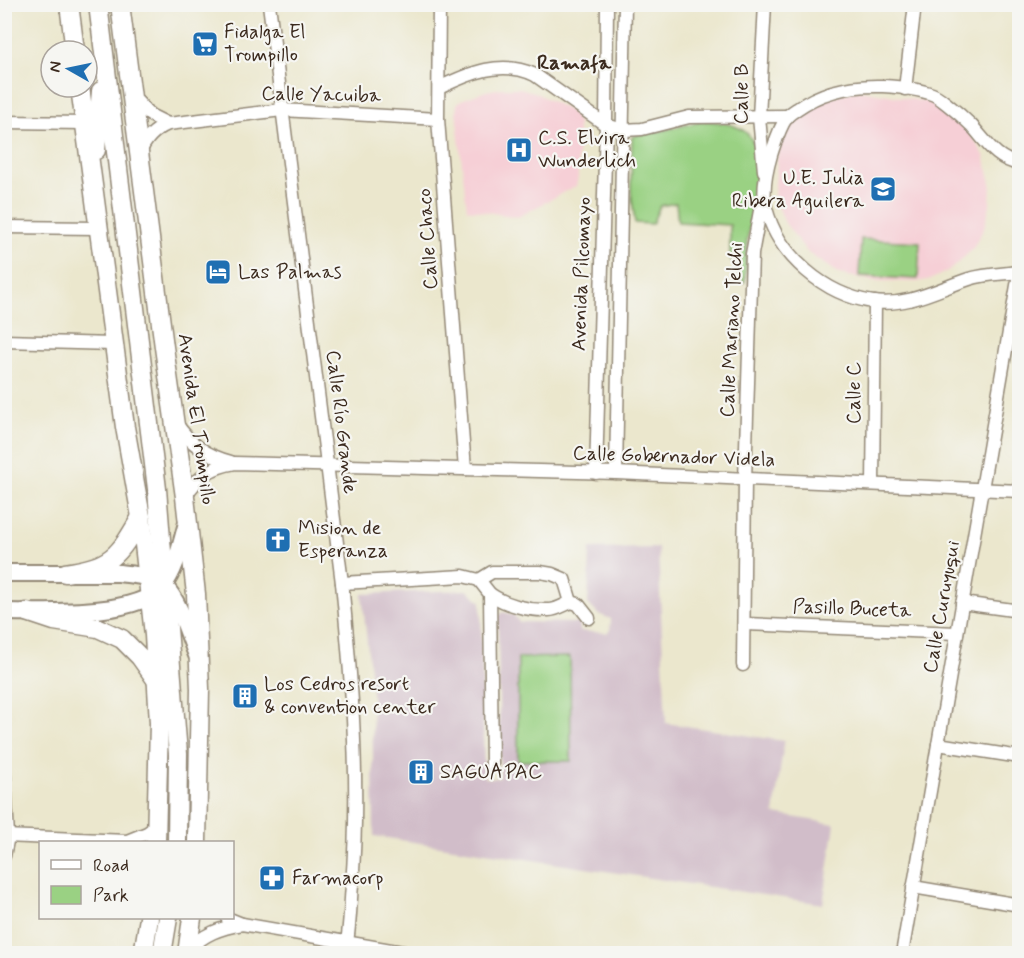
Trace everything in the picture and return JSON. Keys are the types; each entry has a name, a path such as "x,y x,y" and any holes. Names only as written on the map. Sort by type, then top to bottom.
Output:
{"main road":[{"path":"69,4 73,39"},
{"path":"98,4 157,489 156,582"},
{"name":"Avenida El Trompillo","path":"120,4 185,497 195,594 200,785 197,841"},
{"path":"93,179 105,56"},
{"path":"82,99 125,427 141,517 156,582 175,710 178,754 177,841"},
{"path":"65,573 89,570 105,564 118,554 141,517"},
{"path":"157,834 157,682 150,598 156,582 178,555 187,521"},
{"path":"4,578 13,573 119,573 156,582 180,612 198,658"},
{"path":"4,612 121,608 150,598"},
{"path":"27,612 54,621 98,628 122,639 140,657 175,710"},
{"path":"143,954 148,919"},
{"path":"162,954 168,919"},
{"path":"188,952 192,919"}],"street":[{"name":"Calle Río Grande","path":"269,4 351,670 355,750 355,849 347,948"},
{"name":"Calle Chaco","path":"439,4 438,119 465,469"},
{"name":"Avenida Pilcomayo","path":"596,473 606,125 607,4"},
{"name":"Avenida Pilcomayo","path":"616,473 625,4"},
{"name":"Calle B","path":"765,4 759,117 765,183"},
{"path":"905,89 915,4"},
{"path":"439,87 482,69 508,67 522,69 535,75 606,125 623,130 642,129 688,117 787,116"},
{"path":"1019,270 972,278 916,299 875,302 851,297 813,278 798,263 776,232 766,209 765,183 775,142 787,116 812,98 836,90 882,86 934,94 972,127 1001,157 1020,164"},
{"path":"131,93 136,102 150,116 168,124"},
{"name":"Calle Yacuiba","path":"168,124 282,110 438,119"},
{"path":"4,122 85,123"},
{"path":"139,158 141,149 152,133 168,124"},
{"name":"Calle Mariano Telchi","path":"743,665 745,480 752,254 765,183"},
{"path":"4,227 98,228"},
{"name":"Calle Curuyuqui","path":"902,954 982,489 1013,343 1019,270"},
{"name":"Calle C","path":"873,483 875,302"},
{"path":"4,341 113,344"},
{"path":"174,419 184,435 199,449 216,458 235,463"},
{"path":"185,497 193,483 205,473 219,466 235,463"},
{"name":"Calle Gobernador Videla","path":"235,463 616,473 1020,491"},
{"path":"479,580 492,572 552,574 564,579 571,602"},
{"path":"342,583 463,576 479,580 490,594 503,603 531,609 551,610 571,602 578,604 589,618"},
{"path":"490,594 492,766"},
{"path":"962,603 1020,611"},
{"name":"Pasillo Buceta","path":"745,624 957,633"},
{"path":"938,744 1020,757"},
{"path":"4,764 6,836 4,856"},
{"path":"129,841 147,833 157,834"},
{"path":"6,836 107,841"},
{"path":"914,887 1020,905"},
{"path":"229,919 347,948 414,954"},
{"path":"188,952 199,939 212,932 242,924"}],"shaded area":[{"name":"C.S. Elvira Wunderlich","path":"520,88 536,93 570,111 575,115 578,123 576,186 518,217 467,209 457,104 461,100 486,91"},
{"name":"U.E. Julia Ribera Aguilera","path":"860,90 933,103 954,118 971,135 984,155 991,183 990,205 984,228 972,250 951,269 932,279 917,282 875,281 839,274 808,253 785,223 774,196 778,151 785,129 807,106 822,99"},
{"name":"SAGUAPAC","path":"658,548 666,723 784,741 774,814 835,824 823,904 374,836 372,689 362,594 467,590 481,601 484,778 500,778 498,616 503,612 514,615 519,622 580,623 580,631 607,633 610,630 611,619 598,614 588,604 590,549"}],"green space":[{"path":"708,121 738,127 750,137 758,155 760,167 747,241 745,282 740,282 739,271 730,258 730,225 678,222 676,203 660,206 652,224 635,223 631,191 632,137"},
{"path":"861,239 920,242 918,279 859,276"},
{"path":"570,657 571,761 518,761 518,658"}],"place":[{"name":"Fidalga El Trompillo","path":"205,44"},
{"name":"C.S. Elvira Wunderlich","path":"519,150"},
{"name":"U.E. Julia Ribera Aguilera","path":"883,189"},
{"name":"Las Palmas","path":"218,272"},
{"name":"Mision de Esperanza","path":"278,540"},
{"name":"Los Cedros resort & convention center","path":"245,696"},
{"name":"SAGUAPAC","path":"421,772"},
{"name":"Farmacorp","path":"272,878"}],"district":[{"name":"Ramafa","path":"574,63"}]}
